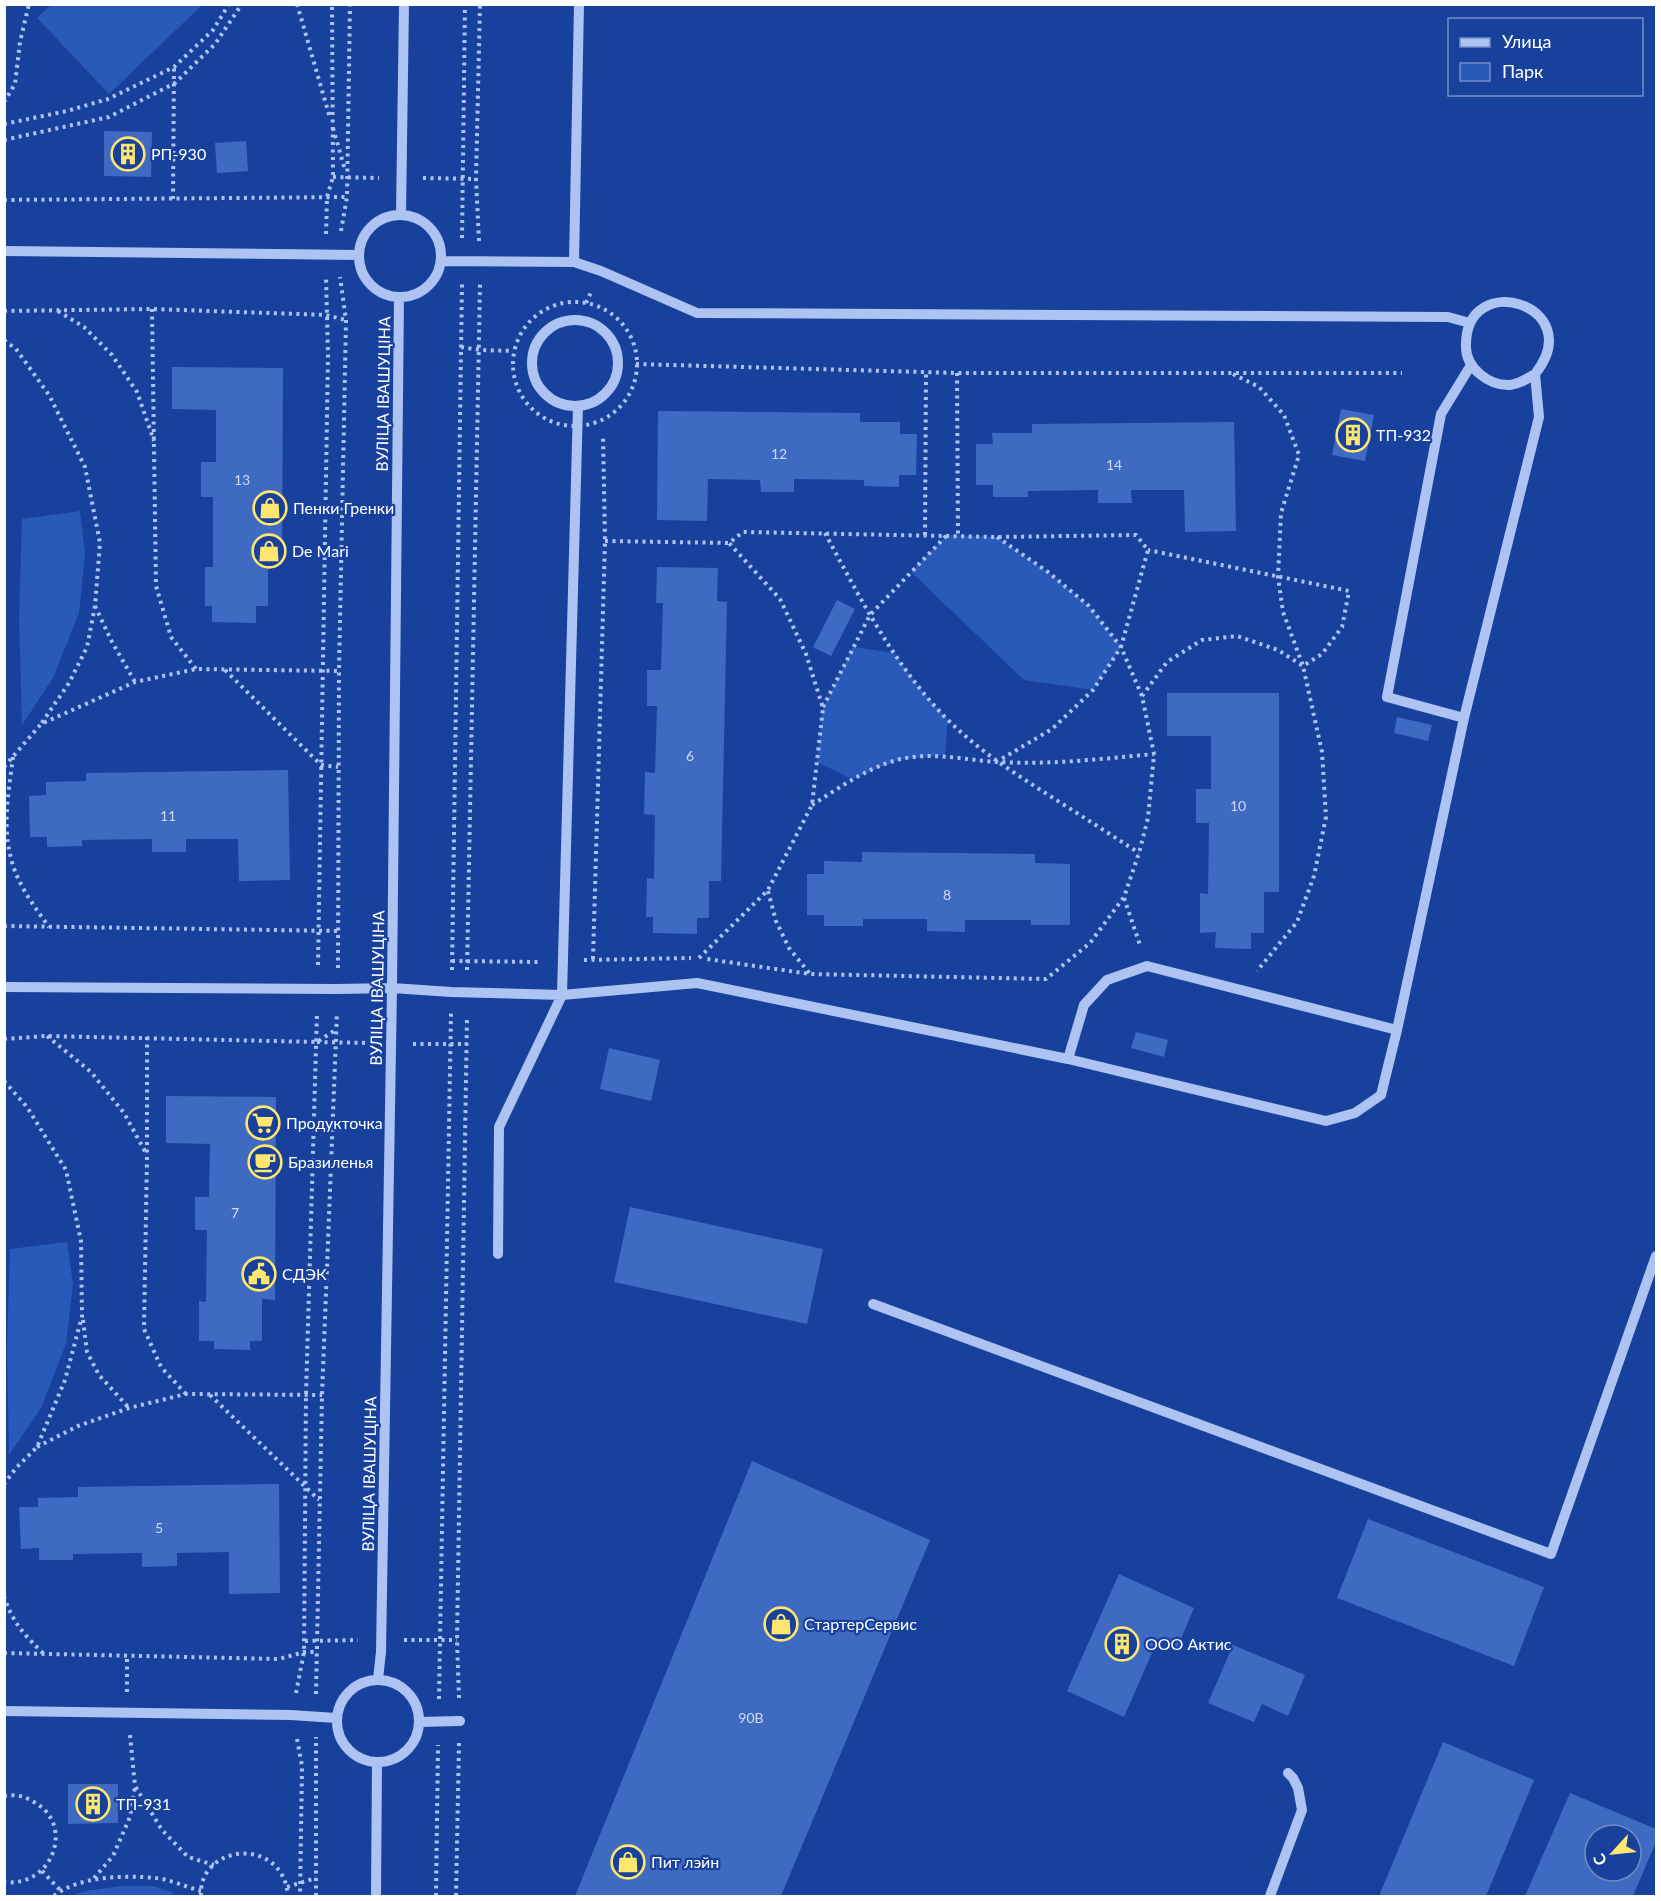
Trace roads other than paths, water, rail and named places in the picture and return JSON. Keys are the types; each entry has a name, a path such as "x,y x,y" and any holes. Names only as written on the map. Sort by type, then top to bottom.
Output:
{"street":[{"path":"401,214 404,4"},
{"path":"574,262 579,4"},
{"path":"401,214 417,218 430,227 438,241 441,261 438,273 428,286 415,295 399,297 383,294 370,284 361,271 359,255 362,239 371,226 385,217 401,214"},
{"path":"4,251 359,255"},
{"path":"441,261 574,262 601,271 697,313 1448,317 1470,323"},
{"name":"ВУЛІЦА ІВАШУЦІНА","path":"378,1679 381,1652 392,988 399,297"},
{"path":"1506,301 1520,303 1533,310 1543,321 1548,335 1548,349 1544,363 1535,375 1522,382 1509,385 1494,383 1481,376 1472,365 1466,351 1466,337 1470,323 1479,312 1492,304 1506,301"},
{"path":"572,320 587,322 600,329 610,339 616,353 617,368 613,382 604,394 592,403 578,406 563,405 549,398 539,387 532,366 536,344 545,332 557,324 572,320"},
{"path":"1464,718 1386,697 1441,414 1472,365"},
{"path":"4,987 392,988 562,995 697,983 1068,1059 1326,1121 1355,1113 1381,1095 1464,718 1539,417 1535,375"},
{"path":"498,1254 498,1127 562,995 578,406"},
{"path":"1068,1059 1084,1005 1107,980 1147,966 1396,1030"},
{"path":"873,1304 1551,1554 1656,1256"},
{"path":"378,1679 394,1683 407,1692 416,1706 419,1722 415,1738 406,1751 392,1760 377,1762 361,1759 348,1749 339,1736 336,1718 340,1704 349,1691 363,1682 378,1679"},
{"path":"4,1711 291,1715 336,1718"},
{"path":"419,1722 460,1721"},
{"path":"376,1896 377,1762"},
{"path":"1270,1896 1302,1810 1298,1788 1288,1773"}],"place":[{"name":"РП-930","path":"128,154"},
{"name":"ТП-932","path":"1353,435"},
{"name":"Пенки Гренки","path":"270,508"},
{"name":"De Mari","path":"269,551"},
{"name":"Продукточка","path":"263,1123"},
{"name":"Бразиленья","path":"265,1162"},
{"name":"СДЭК","path":"259,1274"},
{"name":"СтартерСервис","path":"781,1624"},
{"name":"ООО Актис","path":"1122,1644"},
{"name":"ТП-931","path":"93,1804"},
{"name":"Пит лэйн","path":"628,1862"}]}
